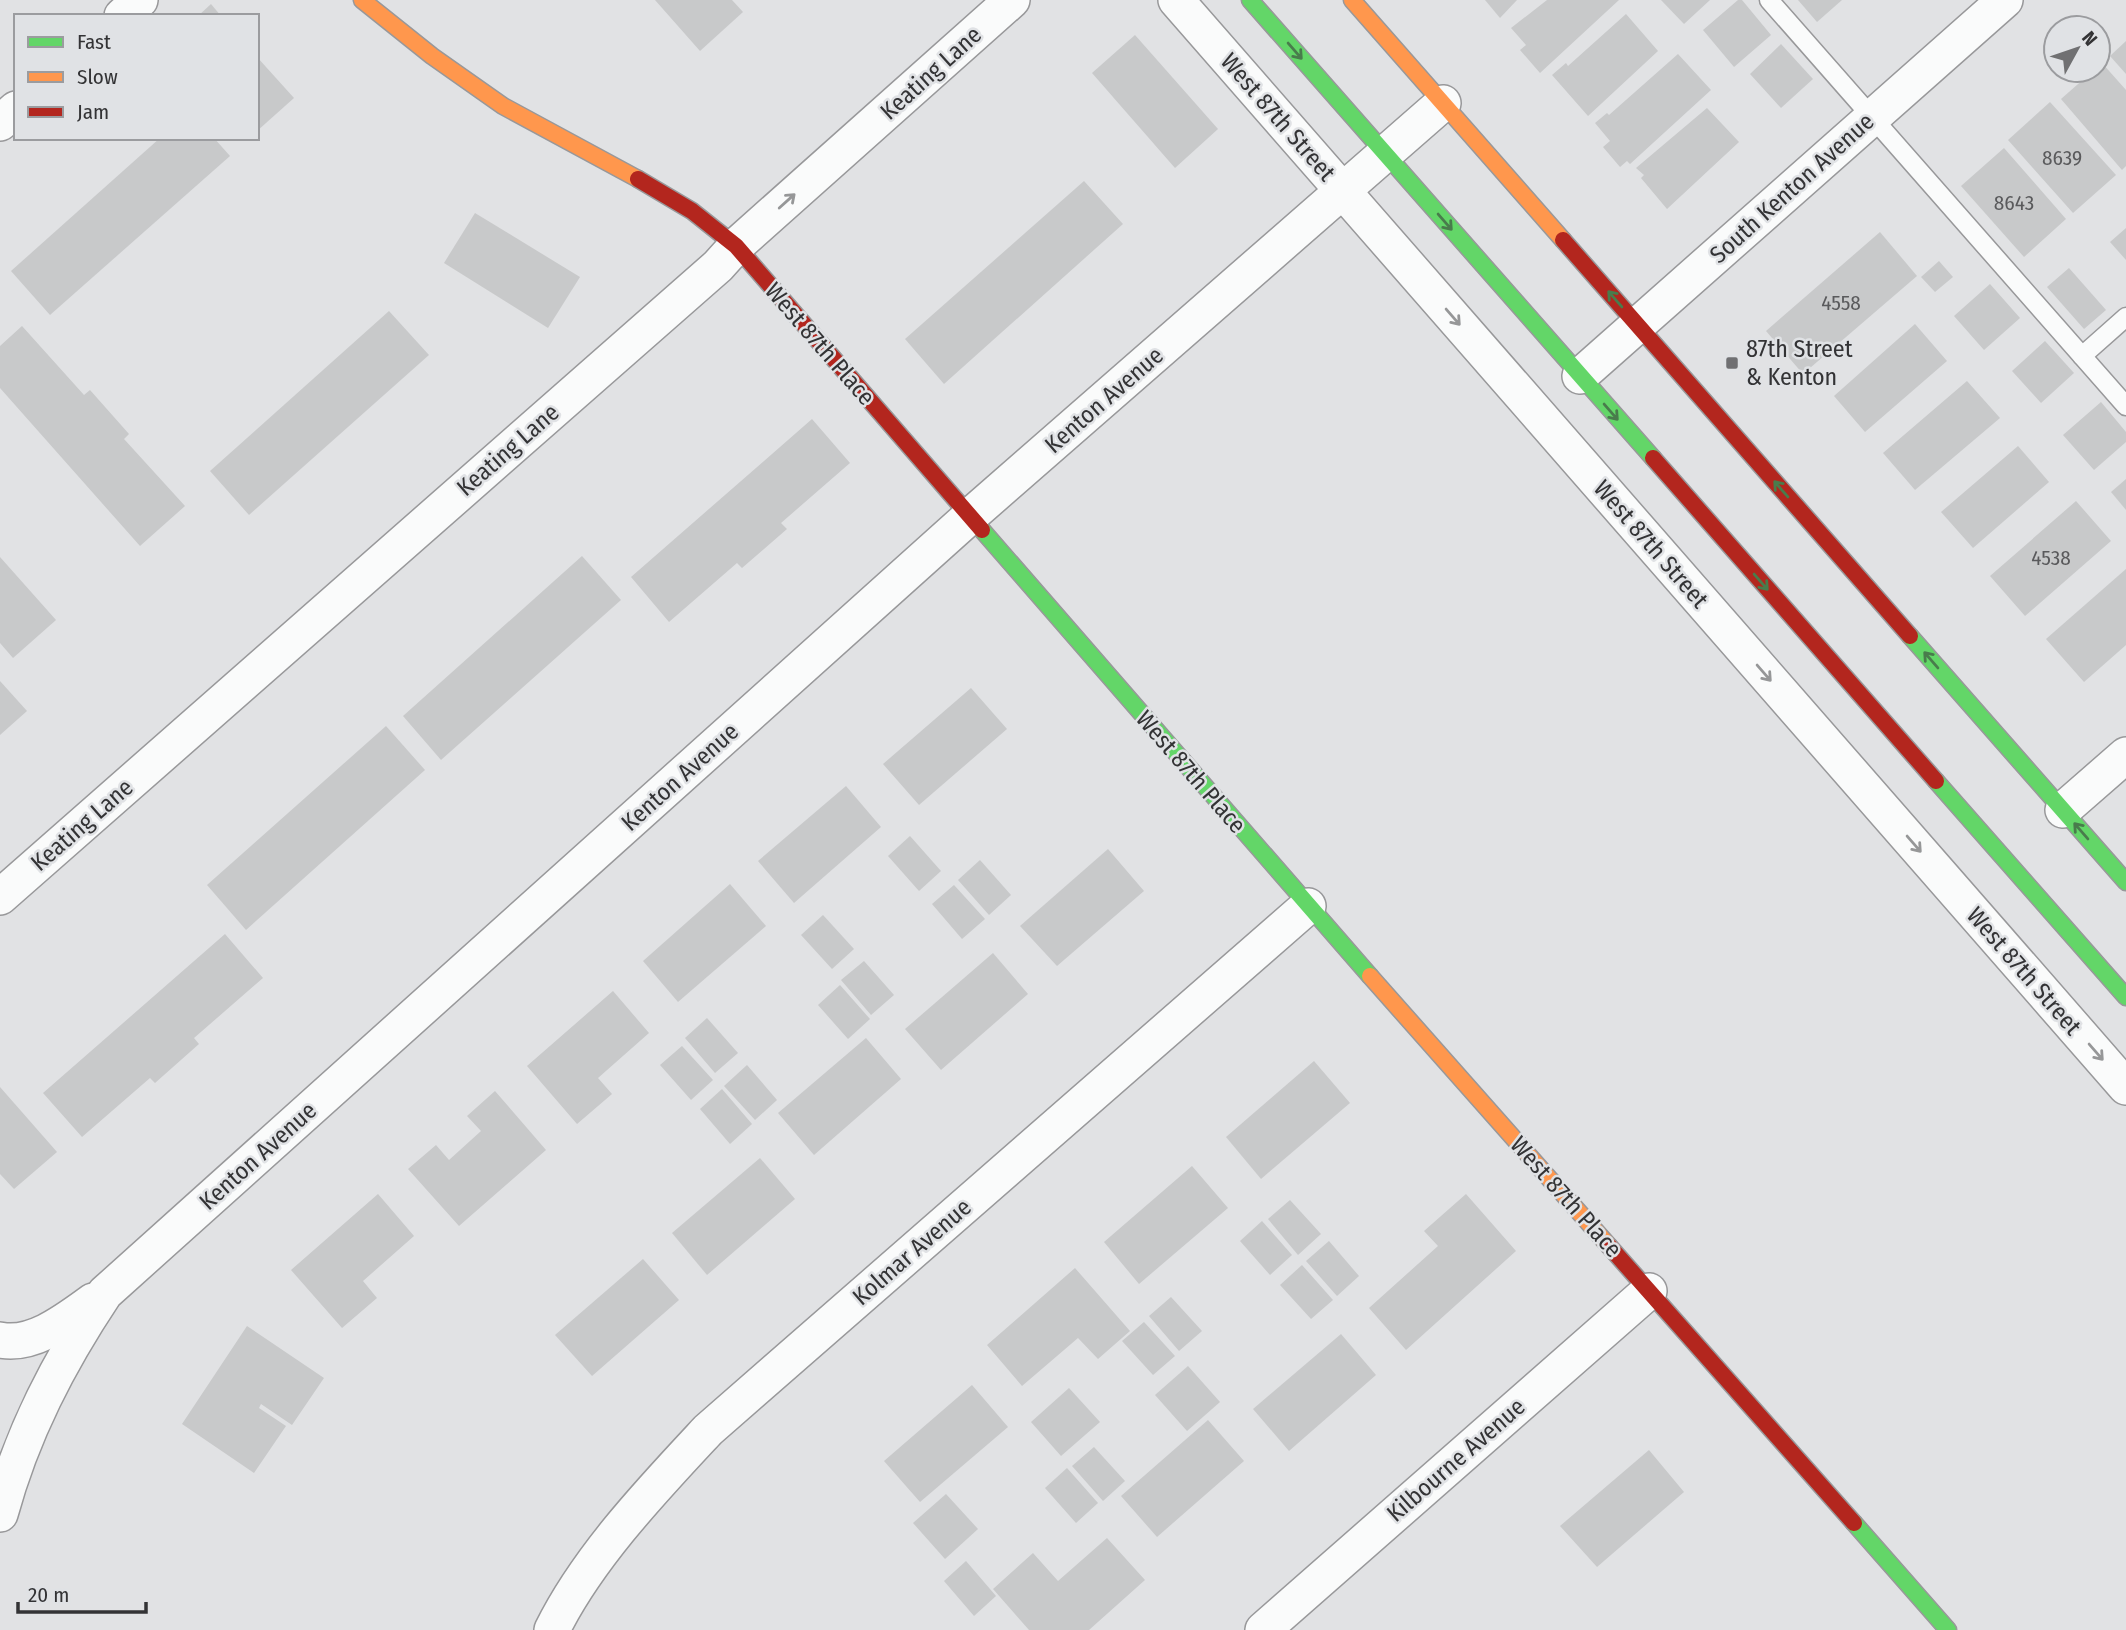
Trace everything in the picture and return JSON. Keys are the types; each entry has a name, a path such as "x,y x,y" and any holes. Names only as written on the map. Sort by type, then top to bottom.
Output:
{"main road":[{"name":"West 87th Place","path":"362,0 432,56 503,106 652,187 692,212 736,246 968,518 1948,1630"},
{"path":"1250,0 2126,996"},
{"path":"1353,0 2126,882"}],"street":[{"path":"124,14 140,0"},
{"name":"Keating Lane","path":"0,897 707,275 736,246 1012,0"},
{"name":"West 87th Street","path":"1176,0 2126,1087"},
{"name":"South Kenton Avenue","path":"1580,376 2005,0"},
{"name":"Kenton Avenue","path":"0,1514 38,1411 64,1356 105,1293 968,518 1443,103"},
{"path":"0,123 14,111"},
{"path":"2063,810 2126,755"},
{"name":"Kolmar Avenue","path":"552,1630 560,1615 650,1492 708,1430 1308,906"},
{"name":"Kilbourne Avenue","path":"1263,1630 1649,1291"},
{"path":"0,1340 34,1336 60,1324 105,1293"}],"lane":[{"path":"1769,0 2126,406"},
{"path":"2082,356 2126,317"}],"building":[{"path":"655,0 732,0 743,12 700,51"},
{"path":"1485,0 1517,0 1500,18"},
{"path":"1547,0 1619,0 1540,73 1520,50 1526,45 1511,28"},
{"path":"1661,0 1710,0 1684,24"},
{"path":"1738,0 1742,0 1771,35 1734,67 1703,30"},
{"path":"1798,0 1842,0 1817,22"},
{"path":"211,4 219,14 200,14"},
{"path":"1626,14 1658,51 1588,116 1552,75 1566,63 1568,66"},
{"path":"1135,35 1218,129 1175,168 1092,73"},
{"path":"2126,41 2126,74 2112,58 2112,54"},
{"path":"1781,44 1813,79 1781,108 1750,74"},
{"path":"1678,54 1711,90 1630,164 1627,161 1620,167 1603,147 1610,141 1595,123 1607,113 1609,115"},
{"path":"259,59 294,98 259,129"},
{"path":"2112,74 2126,90 2126,166 2122,170 2061,99 2078,84 2112,84"},
{"path":"2050,102 2116,175 2073,213 2008,140"},
{"path":"1707,108 1739,142 1667,209 1641,178 1644,175 1636,168"},
{"path":"158,140 216,140 230,156 50,315 11,271"},
{"path":"2004,148 2066,219 2024,257 1961,186"},
{"path":"1084,181 1123,224 944,384 905,339"},
{"path":"475,213 580,277 548,328 444,263"},
{"path":"2126,228 2126,260 2110,242"},
{"path":"1880,232 1917,276 1803,374 1766,331"},
{"path":"1939,261 1953,277 1935,292 1921,277"},
{"path":"2069,268 2106,310 2084,329 2047,287"},
{"path":"1990,284 2020,318 1984,350 1954,316"},
{"path":"389,311 429,355 249,515 210,471"},
{"path":"1915,324 1947,361 1865,432 1834,396"},
{"path":"22,326 84,395 90,390 129,434 124,439 185,506 140,546 0,388 0,346"},
{"path":"2045,341 2074,373 2041,403 2012,371"},
{"path":"1967,381 2000,418 1915,490 1883,453"},
{"path":"2101,402 2126,432 2126,442 2094,470 2063,435"},
{"path":"812,419 850,463 781,523 787,529 742,568 737,563 669,622 631,577"},
{"path":"2018,446 2049,482 1973,548 1941,512"},
{"path":"2126,479 2126,510 2111,492"},
{"path":"2076,501 2111,541 2025,616 1990,576"},
{"path":"582,556 621,600 441,760 403,716"},
{"path":"0,557 56,620 13,658 0,643"},
{"path":"2126,569 2126,645 2084,682 2046,639"},
{"path":"0,681 27,711 0,735"},
{"path":"971,688 1007,729 919,805 883,764"},
{"path":"386,726 425,770 246,930 207,885"},
{"path":"846,786 881,827 794,903 758,861"},
{"path":"910,836 941,871 919,891 888,856"},
{"path":"1108,849 1144,891 1057,966 1020,926"},
{"path":"980,860 1011,895 989,915 958,880"},
{"path":"730,884 766,926 678,1002 643,961"},
{"path":"954,885 985,919 962,939 932,904"},
{"path":"823,915 854,949 832,969 801,935"},
{"path":"225,934 263,978 194,1038 199,1044 155,1083 150,1078 82,1137 43,1093"},
{"path":"993,953 1028,994 941,1070 905,1029"},
{"path":"864,961 894,995 871,1015 841,980"},
{"path":"840,985 870,1019 848,1039 818,1005"},
{"path":"613,991 649,1033 598,1078 612,1094 577,1124 527,1066"},
{"path":"707,1018 738,1053 715,1073 685,1038"},
{"path":"866,1038 901,1079 814,1155 778,1113"},
{"path":"682,1046 713,1080 691,1100 660,1065"},
{"path":"1314,1061 1350,1103 1261,1179 1226,1137"},
{"path":"747,1065 777,1100 755,1120 724,1086"},
{"path":"0,1087 57,1152 14,1189 0,1174"},
{"path":"722,1089 752,1124 730,1144 700,1109"},
{"path":"495,1091 546,1150 459,1226 408,1169 436,1145 449,1160 481,1131 467,1116"},
{"path":"760,1158 795,1199 707,1275 672,1233"},
{"path":"1192,1166 1228,1208 1139,1284 1104,1242"},
{"path":"378,1194 414,1236 363,1281 377,1298 342,1328 291,1270"},
{"path":"1466,1194 1516,1251 1406,1350 1369,1308 1438,1246 1424,1231"},
{"path":"1290,1200 1321,1234 1298,1255 1268,1219"},
{"path":"1262,1221 1292,1255 1270,1275 1240,1241"},
{"path":"1329,1241 1359,1276 1337,1296 1306,1261"},
{"path":"643,1259 679,1300 592,1376 555,1335"},
{"path":"1302,1265 1333,1300 1311,1319 1280,1285"},
{"path":"1075,1268 1130,1331 1098,1359 1078,1338 1022,1386 987,1345"},
{"path":"1171,1297 1202,1331 1179,1351 1149,1316"},
{"path":"1144,1322 1175,1356 1153,1375 1122,1341"},
{"path":"247,1326 324,1378 292,1425 261,1404 259,1408 286,1426 254,1473 182,1424"},
{"path":"1341,1334 1376,1375 1289,1451 1253,1409"},
{"path":"1188,1366 1220,1402 1187,1431 1155,1395"},
{"path":"972,1385 1008,1427 920,1502 884,1461"},
{"path":"1069,1388 1100,1422 1061,1456 1031,1422"},
{"path":"1208,1420 1244,1461 1157,1537 1121,1496"},
{"path":"1094,1447 1125,1481 1103,1501 1072,1466"},
{"path":"1649,1450 1684,1492 1597,1567 1560,1526"},
{"path":"1067,1468 1098,1503 1076,1523 1045,1488"},
{"path":"946,1494 978,1529 945,1559 913,1523"},
{"path":"1107,1538 1145,1580 1089,1630 1029,1630 993,1589 1033,1553 1058,1581"},
{"path":"966,1561 996,1596 974,1616 944,1581"}],"traffic: fast":[{"path":"1250,0 1653,458"},
{"path":"982,530 1370,976"},
{"path":"1910,636 2126,882"},
{"path":"1936,781 2126,997"},
{"path":"1854,1523 1948,1630"}],"traffic: slow":[{"path":"362,0 432,56 503,106 638,179"},
{"path":"1352,0 1563,240"},
{"path":"1370,976 1609,1246"}],"traffic: jam":[{"path":"638,179 692,211 736,246 982,530"},
{"path":"1563,240 1910,636"},
{"path":"1653,458 1936,781"},
{"path":"1609,1246 1854,1523"}],"place":[{"name":"87th Street & Kenton","path":"1732,363"}]}
